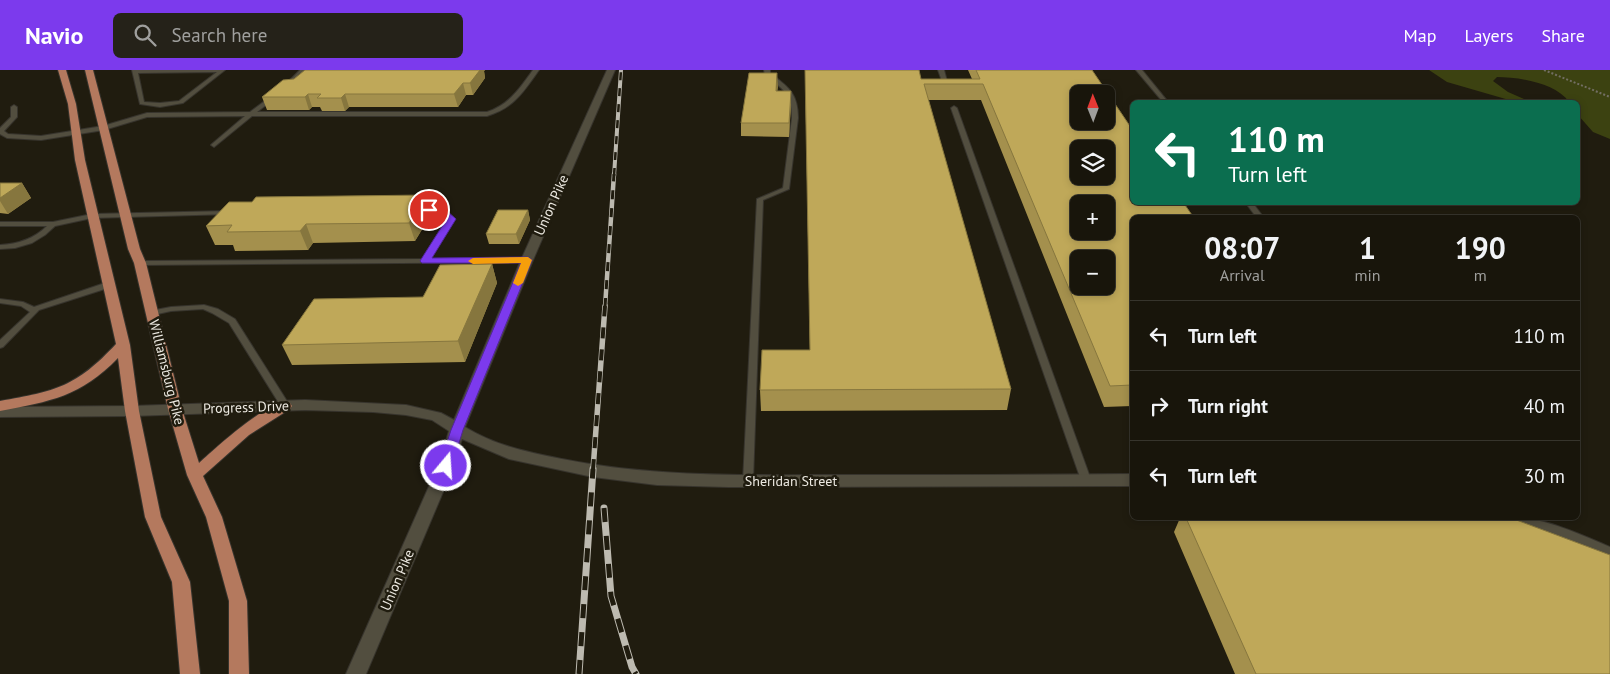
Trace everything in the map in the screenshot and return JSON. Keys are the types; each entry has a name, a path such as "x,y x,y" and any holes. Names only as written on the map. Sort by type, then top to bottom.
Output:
{"main road":[{"path":"62,70 72,104 80,160 123,345 132,410 153,517 181,582 190,674"},
{"name":"Williamsburg Pike","path":"89,70 134,249 140,263 153,314 175,409 196,475 214,517 238,601 239,674"},
{"path":"0,406 47,396 76,385 103,366 123,345"},
{"path":"196,475 244,431 285,406"}],"street":[{"name":"Union Pike","path":"356,674 446,466 457,430 528,260 611,70"},
{"name":"Progress Drive","path":"0,412 285,406 373,407 406,410 436,416 457,430"},
{"name":"Sheridan Street","path":"457,430 475,440 509,454 592,472 657,479 748,481 1130,480"},
{"path":"1513,520 1562,533 1610,554"}],"lane":[{"path":"222,70 182,102 160,105 142,103 135,71 222,70"},
{"path":"284,88 303,70"},
{"path":"14,107 14,117 0,131 7,136 41,138 104,128 147,115 487,114 505,108 515,99 536,70"},
{"path":"748,481 760,199 786,189 793,145 795,102 790,93 767,74 767,70"},
{"path":"941,70 946,84"},
{"path":"1140,70 1164,100"},
{"path":"214,145 277,94"},
{"path":"147,115 160,105"},
{"path":"954,108 1086,480"},
{"path":"1250,205 1259,215"},
{"path":"413,211 442,212 451,219 425,261"},
{"path":"0,224 53,224 92,216 232,213"},
{"path":"0,247 23,244 42,234 53,224"},
{"path":"140,263 528,260"},
{"path":"32,310 108,285"},
{"path":"0,301 23,304 35,311 0,345"},
{"path":"153,314 171,309 204,307 232,321 285,406"}],"path":[{"path":"1544,70 1610,97"}],"green space":[{"path":"1429,70 1610,70 1610,139 1593,132 1580,117 1580,100 1567,100 1555,90 1536,82 1497,77 1493,81 1508,92 1525,100 1509,100 1447,82"}],"building":[{"path":"305,70 480,70 470,83 463,83 454,94 345,94 341,98 317,98 321,94 308,94 305,97 262,97 283,80 294,79"},
{"path":"805,70 919,70 921,79 980,79 976,70 1092,70 1102,85 1070,85 1070,130 1115,130 1115,104 1130,126 1130,205 1185,205 1192,215 1130,215 1130,385 1110,386 1072,295 1115,295 1115,250 1070,250 1070,291 983,84 924,84 1011,389 760,390 762,350 810,350"},
{"path":"749,73 777,73 776,91 791,91 789,123 741,123"},
{"path":"0,183 22,183 0,198"},
{"path":"427,195 409,223 306,224 300,231 227,232 232,225 206,226 229,202 252,202 256,197"},
{"path":"498,210 528,210 516,234 486,234"},
{"path":"492,264 458,341 282,345 314,299 423,297 440,265"},
{"path":"1187,520 1516,520 1610,555 1610,674 1256,674"}],"railway":[{"path":"614,176 621,70"},
{"path":"605,307 614,174"},
{"path":"593,470 605,306"},
{"path":"579,674 593,469"},
{"path":"604,508 611,596 632,667 636,674"}],"slow traffic":[{"path":"473,261 528,260 518,283"}],"route":[{"path":"429,210 442,212 451,219 425,261 528,260 457,430 446,466"}]}
